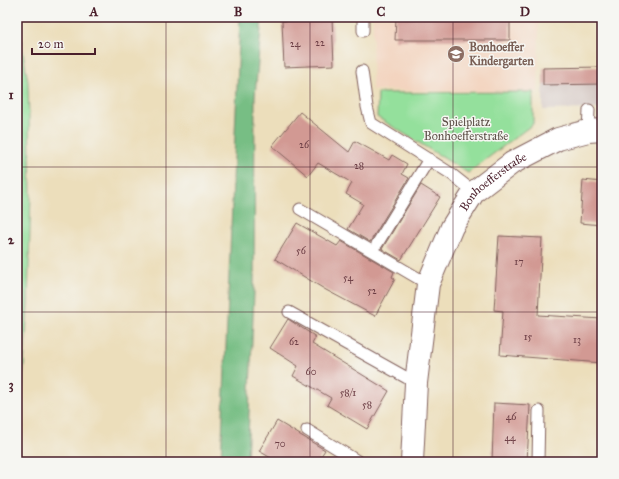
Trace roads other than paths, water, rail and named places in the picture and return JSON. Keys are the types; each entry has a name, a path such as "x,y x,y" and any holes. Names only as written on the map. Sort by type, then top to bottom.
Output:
{"street":[{"name":"Bonhoefferstraße","path":"412,462 416,383 428,284 452,227 474,192 512,163 558,139 593,124"}],"lane":[{"path":"363,17 363,31"},
{"path":"362,71 367,107 371,123 429,159 474,192"},
{"path":"377,244 429,159"},
{"path":"300,209 428,284"},
{"path":"290,312 416,383"},
{"path":"538,462 539,411"},
{"path":"307,430 359,462"}],"place":[{"name":"Bonhoeffer Kindergarten","path":"456,54"}],"park label":[{"name":"Spielplatz Bonhoefferstraße","path":"466,129"}]}
